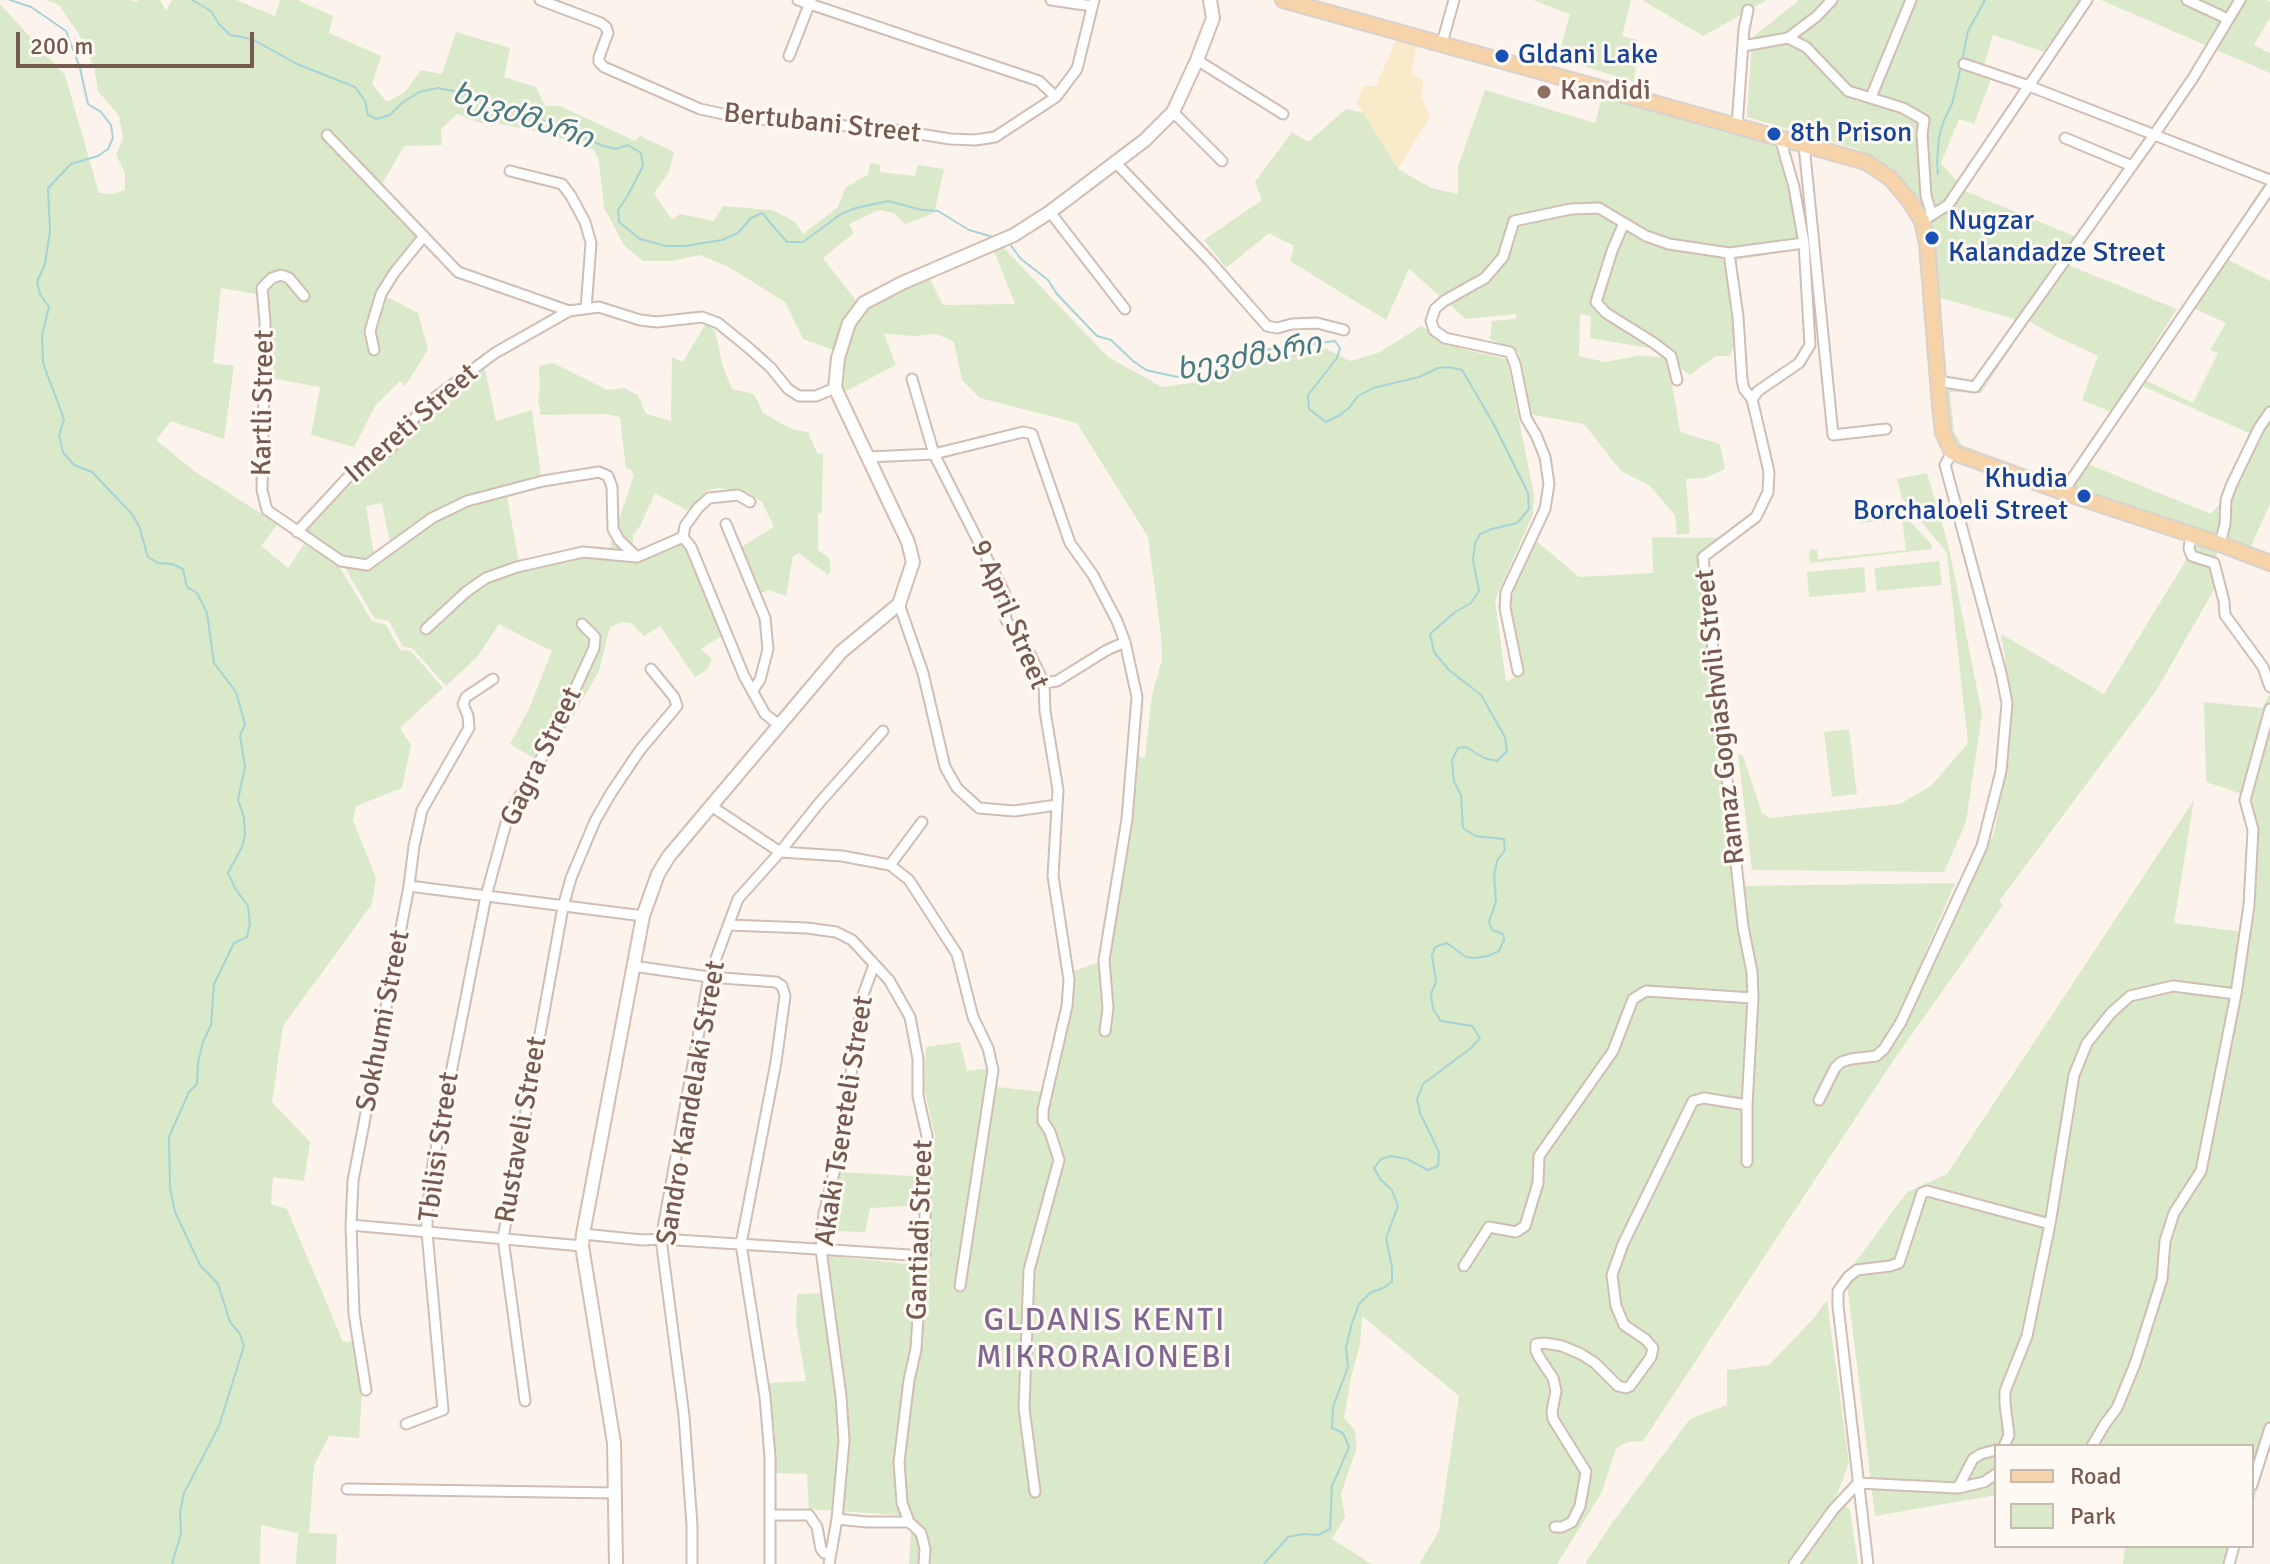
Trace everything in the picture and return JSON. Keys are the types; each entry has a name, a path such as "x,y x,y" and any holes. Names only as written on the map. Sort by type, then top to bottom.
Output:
{"main road":[{"path":"1283,0 1866,162 1890,178 1927,218 1943,433 1952,452 2270,563"}],"street":[{"name":"Bertubani Street","path":"540,0 606,27 608,33 599,57 604,67 700,109 742,118 889,129 975,140 995,137 1056,97"},
{"path":"798,0 1039,81 1056,97 1077,69 1093,3 1051,0"},
{"path":"616,1564 614,1443 582,1240 643,916 658,874 669,856 841,652 899,604 913,562 908,542 835,388 843,339 849,323 864,303 902,283 1014,235 1050,212 1145,140 1173,112 1213,18 1210,0"},
{"path":"1442,43 1454,0"},
{"path":"1743,46 1788,38 1832,0"},
{"path":"1871,97 1911,0"},
{"path":"1788,38 1806,47 1848,91 1903,108 1924,120 1922,134 1927,218 1948,205 2087,0"},
{"path":"2187,0 2228,19"},
{"path":"1938,381 1975,387 2154,135 2240,0"},
{"path":"789,56 810,2"},
{"path":"1737,126 1748,10"},
{"path":"1197,60 1283,114"},
{"path":"1964,64 2029,86 2270,180"},
{"path":"1173,112 1222,161"},
{"path":"327,135 458,272 569,311"},
{"path":"1729,253 1738,317 1742,380 1744,389 1752,399 1758,391 1799,363 1810,345 1804,243 1794,187 1780,138"},
{"path":"2065,138 2132,166"},
{"path":"1804,145 1833,435 1886,429"},
{"path":"1116,163 1267,326 1277,328 1317,323 1344,330"},
{"path":"510,171 562,184 571,196 585,222 591,243 586,309"},
{"path":"2063,492 2270,188"},
{"path":"1518,671 1505,608 1506,592 1545,509 1549,484 1545,457 1526,418 1510,352 1445,338 1434,330 1431,321 1435,309 1485,278 1503,257 1514,221 1571,209 1599,208 1646,236 1669,244 1729,253 1804,243"},
{"path":"1050,212 1125,309"},
{"path":"1624,223 1596,302 1606,313 1671,356 1677,380"},
{"path":"374,350 370,331 381,294 424,236"},
{"name":"Kartli Street","path":"304,296 289,278 281,275 272,278 262,288 265,322 262,490 267,510 341,561 367,565 432,518 467,501 543,481 599,472 608,476 612,487 613,529 619,540 637,557"},
{"name":"Imereti Street","path":"297,532 349,476 390,449 425,405 495,353 569,311 599,307 657,322 702,317 718,323 750,349 788,389 799,396 816,396 835,388"},
{"name":"9 April Street","path":"912,379 934,454 1004,592 1006,620 1030,654 1044,683 1045,711 1058,790 1053,876 1069,980 1067,1006 1043,1110 1043,1121 1059,1160 1029,1270 1024,1408 1035,1492"},
{"name":"Ramaz Gogiashvili Street","path":"1747,1162 1752,972 1743,927 1703,557 1756,517 1768,492 1769,472 1752,399"},
{"path":"2220,544 2231,486 2270,412"},
{"path":"868,457 934,454 1023,432 1032,434 1070,543 1093,575 1117,621 1137,697 1127,819 1104,960 1108,1008 1105,1031"},
{"path":"1819,1100 1841,1062 1876,1056 1901,1022 1982,846 2001,771 2007,703 1945,465 1952,452"},
{"path":"750,502 738,495 709,498 685,526 683,537 691,547 744,676 765,714 779,725"},
{"path":"726,524 765,618 768,649 760,680 753,690"},
{"path":"2191,534 2189,549 2192,556 2214,563 2225,615 2263,667 2270,687"},
{"path":"426,629 486,578 517,567 583,552 637,557 683,537"},
{"path":"899,604 923,673 945,767 957,788 979,808 1014,811 1057,805"},
{"name":"Gagra Street","path":"486,896 508,816 551,741 594,648 595,637 582,624"},
{"path":"1044,683 1057,681 1125,642"},
{"name":"Rustaveli Street","path":"525,1401 503,1238 563,907 571,878 605,803 640,750 677,706 674,697 651,669"},
{"name":"Sokhumi Street","path":"366,1390 354,1314 353,1181 422,810 469,728 463,704 466,697 493,679"},
{"path":"2093,1444 2117,1408 2135,1364 2162,1279 2165,1241 2174,1213 2201,1171 2236,994 2249,905 2253,830 2245,800 2270,709"},
{"name":"Sandro Kandelaki Street","path":"692,1564 684,1416 661,1239 709,977 738,899 883,731"},
{"path":"711,806 780,852 842,856 890,865 909,880 957,954 973,1017 988,1048 993,1070 960,1286"},
{"path":"890,865 922,822"},
{"path":"409,886 643,916"},
{"name":"Tbilisi Street","path":"406,1424 443,1410 427,1232 433,1164 486,896"},
{"name":"Gantiadi Street","path":"728,925 807,928 836,932 852,940 889,980 910,1017 918,1059 918,1096 927,1136 925,1256 916,1349 899,1462 902,1503 909,1522 921,1533 925,1549 924,1564"},
{"name":"Akaki Tsereteli Street","path":"829,1559 837,1519 844,1441 841,1396 821,1250 824,1213 839,1153 863,995 874,965"},
{"path":"633,966 709,977 776,982 782,986 785,996 776,1062 741,1244 765,1397 770,1457 770,1564"},
{"path":"2005,1444 2009,1435 2005,1391 2027,1336 2050,1224 2074,1075 2087,1043 2111,1013 2130,996 2173,986 2236,994"},
{"path":"1464,1266 1489,1227 1516,1232 1525,1226 1538,1183 1539,1156 1613,1051 1633,999 1646,991 1753,998"},
{"path":"1555,1527 1572,1522 1580,1506 1586,1472 1553,1419 1556,1391 1553,1378 1536,1351 1536,1344 1562,1346 1581,1354 1618,1386 1630,1386 1651,1357 1653,1348 1624,1325 1616,1306 1612,1275 1623,1244 1693,1101 1704,1098 1747,1105"},
{"path":"1868,1564 1838,1291 1857,1270 1899,1263 1922,1193 1927,1191 2050,1224"},
{"path":"351,1225 503,1238 661,1239 925,1256"},
{"path":"2254,1479 2270,1428"},
{"path":"1958,1488 1973,1459 1994,1451"},
{"path":"1858,1483 1958,1488 1984,1482 1994,1475"},
{"path":"1794,1564 1833,1510 1858,1483"},
{"path":"347,1489 616,1493"},
{"path":"770,1515 809,1515 817,1527 821,1549 829,1559"},
{"path":"837,1519 909,1522"}],"green space":[{"path":"47,0 160,0 166,11 172,0 236,0 275,16 280,0 297,0 333,16 329,33 381,56 372,84 387,102 405,92 421,70 442,74 456,32 510,48 504,77 536,87 545,106 560,106 635,141 640,136 674,152 669,172 654,193 672,220 680,214 714,221 723,206 772,210 794,221 803,234 838,207 846,187 868,175 870,163 880,165 880,172 915,176 918,165 944,169 934,213 905,224 894,213 879,210 849,224 854,233 823,258 857,302 841,326 835,351 803,339 785,302 729,267 700,255 672,261 643,261 624,245 604,208 599,161 594,150 547,134 497,123 480,123 457,114 441,129 442,145 404,146 382,184 332,131 325,139 417,238 378,292 418,313 428,350 405,386 400,381 375,406 354,447 311,435 320,387 270,378 267,296 221,288 213,363 234,366 224,439 171,421 156,440 194,471 278,524 261,546 288,568 304,544 339,566 372,621 386,625 400,650 411,651 443,688 400,728 411,745 402,788 356,806 353,820 376,878 372,904 283,1026 272,1102 310,1142 304,1181 273,1177 271,1204 287,1209 343,1342 355,1341 362,1393 359,1438 329,1436 314,1465 309,1533 337,1534 336,1564 296,1564 298,1533 261,1525 260,1564 0,1564 0,4 65,75 99,193 112,194 125,190 125,173 116,155 123,139 119,116 98,91 94,66 78,33 59,5"},
{"path":"1533,0 1631,0 1622,36 1638,40 1634,82 1558,58 1570,14"},
{"path":"1642,0 1767,0 1703,36"},
{"path":"1799,0 2093,0 2061,45 2050,42 2044,52 1993,35 1981,74 1991,79 1974,124 1959,119 1941,163 1965,191 2086,241 2068,265 2177,309 2135,375 2193,403 2218,353 2210,350 2226,323 2185,304 2270,175 2270,194 2227,259 2270,281 2270,504 2251,546 1954,450 1949,438 1944,386 1978,390 2015,319 1937,297 1931,232 1921,204 1892,168 1857,149 1747,117 1752,38","holes":["2029,321 2098,356 2082,400 2111,412 2062,482 1962,445 1954,432 1950,392 1981,393","2140,385 2249,433 2223,500 2211,514 2088,464"]},
{"path":"2101,0 2267,0 2270,2 2270,17 2254,45 2270,53 2270,73"},
{"path":"1485,90 1595,123 1602,97 1774,143 1791,193 1802,249 1735,260 1745,319 1730,356 1716,356 1690,375 1668,359 1680,432 1720,444 1725,469 1705,478 1686,479 1690,533 1677,535 1675,515 1649,485 1621,471 1584,424 1529,414 1519,353 1490,339 1492,321 1516,319 1516,314 1466,319 1409,269 1386,320 1290,261 1294,246 1269,233 1226,268 1204,240 1262,200 1255,182 1292,132 1308,142 1346,109 1364,113 1398,169 1431,188 1458,194 1458,166","holes":["1580,314 1591,316 1590,338 1655,349 1666,357 1637,356 1605,362 1579,356"]},
{"path":"1003,247 1108,357 1162,387 1198,382 1233,365 1325,348 1350,361 1378,353 1421,326 1462,349 1507,359 1534,495 1533,514 1495,600 1506,682 1520,674 1509,613 1516,576 1534,539 1579,577 1653,573 1652,537 1717,538 1700,556 1735,886 1955,883 1923,958 1934,958 1994,833 2009,746 2011,696 2001,634 2104,694 2196,544 2217,552 2215,588 2156,691 1999,901 2003,905 1893,1061 1643,1441 1628,1442 1616,1448 1602,1492 1557,1564 1419,1564 1439,1531 1459,1396 1362,1316 1360,1344 1344,1418 1355,1430 1357,1447 1341,1494 1345,1517 1332,1539 1371,1564 909,1564 912,1516 809,1509 807,1474 775,1473 775,1432 768,1383 806,1381 796,1323 797,1294 834,1293 827,1256 929,1266 931,1205 870,1208 865,1232 828,1231 841,1172 931,1177 935,1136 924,1088 926,1047 960,1042 967,1071 998,1067 998,1087 1052,1093 1073,1005 1074,971 1107,959 1127,845 1138,757 1145,758 1152,695 1162,660 1148,537 1077,423 980,398 962,380 954,342 937,334 884,334 896,365 842,393 839,379 852,327 875,302 930,279 943,305 1015,304 994,251"},
{"path":"706,323 715,331 723,367 732,389 754,394 763,413 791,429 808,432 817,453 823,454 818,550 829,558 831,571 828,575 799,553 793,556 786,596 769,590 760,593 741,547 774,527 762,502 747,492 718,488 706,491 688,511 655,493 633,535 637,562 680,544 688,549 723,635 701,649 712,659 707,670 695,677 660,626 644,636 631,623 622,622 610,627 599,671 545,765 510,744 529,709 552,651 499,624 477,657 446,686 412,648 403,647 389,621 374,618 344,566 370,568 392,553 382,503 366,506 374,555 362,559 344,557 305,530 356,479 386,461 430,409 485,369 496,421 532,410 542,484 507,496 523,570 580,558 609,558 611,542 634,476 631,469 626,468 620,417 606,414 541,415 538,401 539,366 553,363 607,390 624,388 638,395 646,414 671,421 672,357 683,362"},
{"path":"1927,473 1949,548 1982,714 1966,822 1944,872 1752,870 1738,754 1743,756 1762,813 1769,818 1900,804 1931,786 1968,743 1947,553 1902,498 1897,479"},
{"path":"1895,505 1932,545 1931,549 1811,563 1809,560 1810,550 1817,549 1818,559 1906,550 1902,519 1860,523 1860,508"},
{"path":"1939,561 1942,585 1877,591 1874,568"},
{"path":"1864,567 1866,592 1809,597 1807,572"},
{"path":"2270,694 2270,1448 2254,1500 2254,1444 1994,1444 1994,1495 1875,1516 1846,1275 1907,1192 1947,1174 2194,800 2174,923 2250,933 2254,827 2245,795 2206,782 2204,702 2262,708"},
{"path":"1849,729 1857,794 1832,797 1824,732"},
{"path":"1827,1300 1849,1463 1836,1497 1788,1564 1585,1564 1690,1419 1727,1405 1727,1370 1769,1365"},
{"path":"1845,1505 1850,1510 1858,1564 1798,1564 1818,1535"},
{"path":"2125,1548 2239,1548 2234,1564 2123,1564"}],"sand":[{"path":"1398,36 1417,44 1411,73 1423,80 1422,97 1430,117 1398,169 1357,103 1363,86 1376,86"}],"waterway":[{"path":"10,0 31,7 66,31 80,68 88,104 101,112 111,125 113,138 108,149 98,156 71,164 48,188 50,231 45,264 37,282 40,294 49,307 42,335 43,363 64,419 59,435 63,452 74,465 92,472 131,513 139,526 148,557 158,563 183,569 187,587 197,593 207,613 214,663 236,692 245,724 240,736 245,767 238,800 244,817 245,835 228,873 248,906 250,924 247,937 234,943 214,984 211,1025 198,1063 197,1084 189,1092 169,1137 170,1188 175,1212 200,1265 218,1284 230,1322 240,1334 244,1346 219,1426 184,1493 180,1512 181,1533 172,1564"},
{"name":"ხევძმარი","path":"192,0 211,11 230,35 252,39 297,64 355,87 365,101 368,115 377,119 390,115 419,92 438,88 459,92 554,124 601,145 615,149 628,145 641,153 643,166 618,210 619,222 640,239 666,246 722,240 738,233 751,218 762,213 787,242 803,242 841,214 888,201 938,211 969,230 993,237"},
{"path":"1962,61 1968,31 1985,0"},
{"path":"1938,174 1939,137 1952,104 1961,67"},
{"name":"ხევძმარი","path":"1009,243 1021,259 1048,280 1057,294 1097,336 1111,340 1146,370 1177,377 1193,373 1199,364 1258,351 1335,341 1340,348 1337,358 1308,395 1309,409 1326,422 1340,415 1357,397 1373,388 1419,377 1438,368 1462,370 1528,493 1529,509 1517,523 1480,534 1475,543 1473,560 1479,591 1471,603 1455,612 1430,634 1434,652 1449,670 1481,695 1505,737 1507,751 1497,761 1484,758 1466,747 1458,748 1452,760 1454,782 1461,795 1463,828 1475,836 1504,839 1505,850 1497,861 1494,876 1496,901 1489,922 1492,930 1503,934 1504,940 1499,951 1488,956 1466,957 1447,943 1435,947 1432,956 1436,982 1431,994 1433,1009 1441,1021 1472,1026 1480,1038 1423,1084 1417,1099 1420,1113 1439,1152 1438,1166 1428,1170 1407,1159 1391,1156 1381,1159 1374,1168 1392,1190 1398,1206 1386,1238 1392,1282 1370,1293 1359,1304 1351,1326 1346,1348 1348,1367 1333,1407 1332,1428 1343,1433 1349,1447 1332,1486 1330,1529 1318,1535 1288,1537 1264,1564"}],"place":[{"name":"Gldani Lake","path":"1502,56"},
{"name":"Kandidi","path":"1544,92"},
{"name":"8th Prison","path":"1774,134"},
{"name":"Nugzar Kalandadze Street","path":"1932,238"},
{"name":"Khudia Borchaloeli Street","path":"2084,496"}],"district":[{"name":"GLDANIS KENTI MIKRORAIONEBI","path":"1105,1340"}]}
